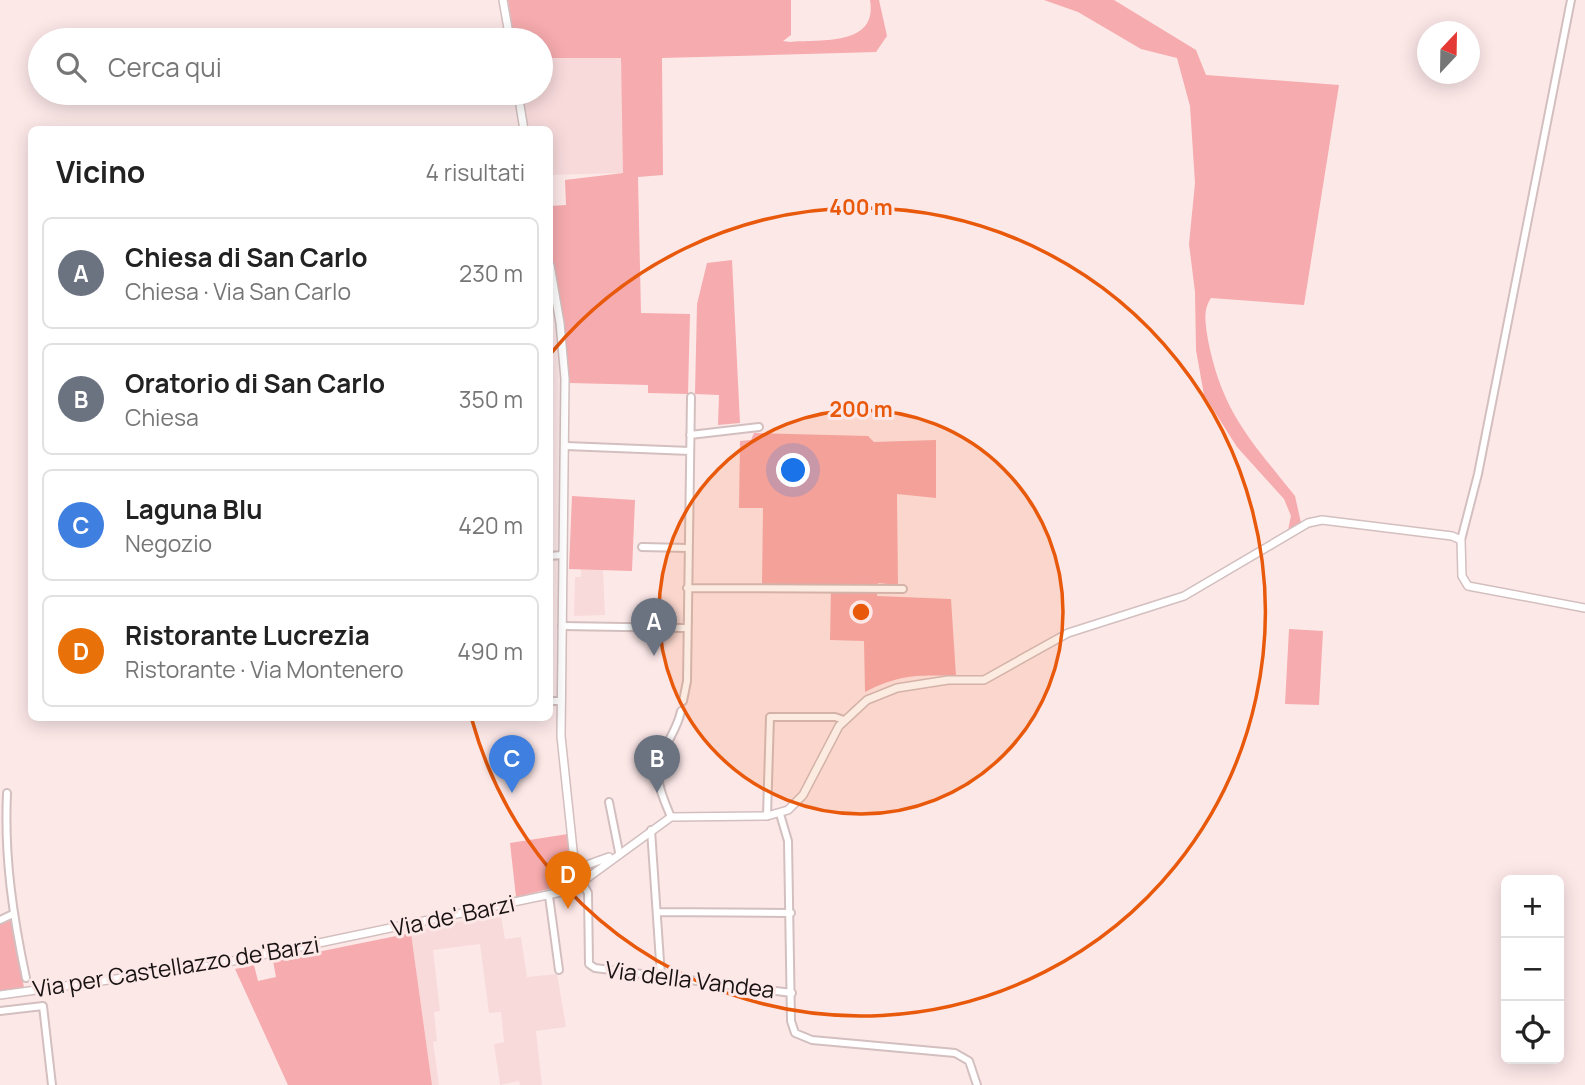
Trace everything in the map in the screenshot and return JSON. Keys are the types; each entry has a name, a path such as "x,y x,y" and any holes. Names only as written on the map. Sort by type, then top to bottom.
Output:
{"street":[{"path":"503,0 508,28"},
{"path":"1571,0 1478,474 1461,540 1462,576 1468,586 1585,608"},
{"path":"520,105 523,126"},
{"path":"553,282 560,323 566,397 561,736 573,859 580,886"},
{"path":"683,701 687,681 685,628 691,397"},
{"path":"690,435 759,426"},
{"path":"566,446 690,451"},
{"path":"581,867 619,852 671,817 780,814 797,804 844,720 867,700 897,688 948,680 984,680 1068,633 1184,596 1308,523 1322,520 1461,540"},
{"path":"642,547 688,548"},
{"path":"553,556 562,555"},
{"path":"687,588 903,589"},
{"path":"562,626 685,628"},
{"path":"553,701 561,701"},
{"path":"671,817 658,775 662,757 678,726 681,711"},
{"path":"767,816 770,717 835,717 844,720"},
{"path":"7,793 5,834 13,914 26,978"},
{"path":"608,802 619,852"},
{"path":"780,814 787,830 792,1028 799,1037 955,1053 969,1061 977,1085"},
{"path":"651,831 661,976"},
{"name":"Via de' Barzi","path":"351,938 549,896 580,886 619,852"},
{"path":"573,859 581,867 580,886"},
{"name":"Via della Vandea","path":"580,886 588,893 589,964 595,968 792,993"},
{"path":"549,896 559,970"},
{"path":"657,912 791,913"},
{"path":"0,920 13,914"},
{"name":"Via per Castellazzo de'Barzi","path":"0,995 209,966 351,938"},
{"path":"0,1011 43,1006 50,1085"}],"shaded area":[{"path":"508,0 791,0 791,35 783,41 831,40 844,38 865,26 870,15 870,0 879,0 887,36 876,52 662,58 663,175 638,177 641,313 690,314 688,394 648,393 648,385 570,383 553,267 553,206 566,205 565,180 623,173 621,58 553,58 553,28 512,28"},
{"path":"1044,0 1114,0 1196,50 1206,75 1339,85 1304,305 1211,298 1206,313 1208,340 1214,365 1230,406 1252,441 1295,496 1301,523 1288,530 1291,516 1284,499 1237,447 1204,395 1196,350 1195,292 1189,244 1195,183 1190,106 1177,58 1141,49 1078,12"},
{"path":"621,57 624,173 553,175 553,126 527,126 524,105 553,105 553,58"},
{"path":"732,260 740,423 718,425 719,395 695,394 697,304 707,263"},
{"path":"754,433 868,436 874,442 936,440 936,498 897,494 898,585 878,583 877,596 951,599 956,676 910,677 865,692 864,641 830,640 831,587 762,584 763,508 739,508 740,441 751,440"},
{"path":"572,496 635,500 632,571 569,569"},
{"path":"581,569 603,570 605,615 574,616 575,577 581,577"},
{"path":"1289,629 1323,631 1319,705 1285,704"},
{"path":"568,834 573,874 569,884 516,897 510,843"},
{"path":"491,915 501,916 505,939 521,937 527,977 557,974 566,1027 536,1031 542,1085 520,1085 519,1081 500,1085 494,1044 504,1042 501,1012 489,1013 480,944 433,950 440,1011 434,1012 437,1041 433,1042 439,1085 432,1085 411,933 422,934 425,929"},
{"path":"12,916 24,988 0,991 0,922"},
{"path":"411,933 432,1085 288,1085 235,969 254,965 258,981 276,977 273,961"}],"place":[{"name":"Chiesa di San Carlo","path":"654,656"},
{"name":"Laguna Blu","path":"512,793"},
{"name":"Oratorio di San Carlo","path":"657,793"},
{"name":"Ristorante Lucrezia","path":"568,909"}]}
